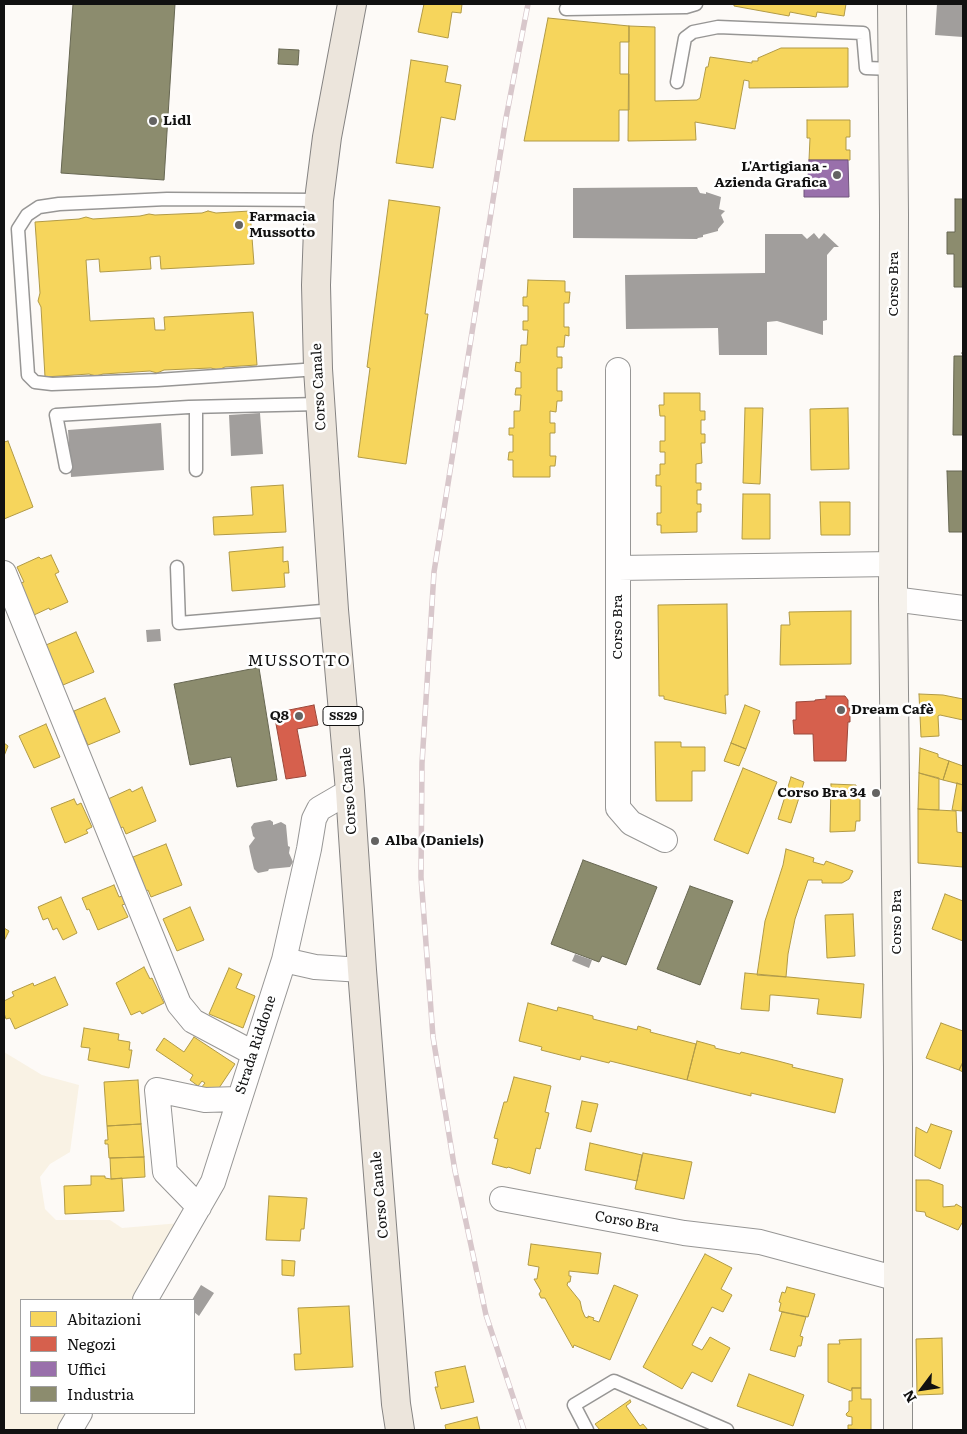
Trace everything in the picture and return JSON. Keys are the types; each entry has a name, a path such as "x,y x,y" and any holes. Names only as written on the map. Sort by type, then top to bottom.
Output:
{"main road":[{"name":"Corso Canale","path":"352,4 326,138 320,200 316,286 319,404 396,1404 400,1430"}],"street":[{"name":"Corso Bra","path":"892,4 893,600 898,1430"},
{"name":"Corso Bra","path":"618,370 618,808 631,823 665,840"},
{"path":"618,568 893,564"},
{"path":"4,573 179,1004 193,1021 253,1053"},
{"path":"893,600 963,608"},
{"name":"Strada Riddone","path":"147,1299 212,1182 284,960 314,819 319,809 350,791"},
{"path":"284,960 315,966 362,970"},
{"path":"199,1207 165,1172 157,1090 205,1100 238,1099"},
{"name":"Corso Bra","path":"502,1199 684,1233 760,1242 898,1279"},
{"path":"70,1430 79,1414"}],"lane":[{"path":"566,10 686,7 696,4"},
{"path":"677,82 685,38 693,32 718,27 863,33 866,68 893,70"},
{"path":"318,369 158,380 52,384 35,382 28,375 18,229 27,215 39,207 59,204 167,199 279,198 320,200"},
{"path":"66,467 56,415 196,407 319,404"},
{"path":"196,407 196,470"},
{"path":"177,567 179,623 334,610"},
{"path":"587,1430 574,1405 614,1381 727,1430"}],"shaded area":[{"path":"4,1052 42,1075 79,1085 70,1152 50,1164 40,1177 45,1209 56,1220 110,1220 122,1228 180,1223 136,1299 20,1299 20,1414 69,1414 61,1430 4,1430"}],"building: Abitazioni":[{"path":"424,4 462,4 461,13 452,12 448,38 418,32"},
{"path":"734,4 846,4 844,16 817,12 816,17 790,12 789,16 734,6"},
{"path":"548,18 629,26 629,42 620,42 620,74 629,74 629,110 619,110 619,141 524,141"},
{"path":"629,26 655,27 655,101 697,100 700,98 706,67 708,67 710,57 752,63 752,61 758,61 758,58 781,48 848,48 848,87 749,88 749,81 744,80 735,129 695,122 696,140 628,141"},
{"path":"411,60 448,66 445,82 461,85 455,120 441,117 433,168 396,163"},
{"path":"807,120 850,120 850,137 846,137 846,150 850,150 850,160 809,160 810,138 807,138"},
{"path":"389,200 440,207 425,314 428,314 406,464 358,457 370,368 367,367"},
{"path":"208,211 216,213 250,211 254,264 161,269 160,256 150,257 151,269 100,272 99,259 86,260 90,321 154,318 155,330 165,330 164,317 253,312 257,365 225,367 218,370 211,368 164,370 157,373 150,371 96,376 89,374 45,377 41,307 38,301 40,293 35,222 86,217 93,219 149,214 202,213"},
{"path":"528,280 565,281 565,292 570,292 569,303 564,303 564,327 569,327 569,336 565,335 564,347 557,347 557,357 562,357 562,368 557,368 557,391 562,391 562,401 557,401 556,412 550,411 550,423 555,423 555,433 550,433 550,456 556,456 555,466 550,466 550,477 513,477 513,460 508,460 509,452 513,452 513,435 509,435 509,428 514,428 514,411 520,411 521,395 515,395 516,388 521,388 521,372 515,371 516,362 520,363 521,345 527,345 528,330 523,330 523,321 528,321 528,306 523,306 523,297 527,297"},
{"path":"664,393 700,393 700,411 705,411 705,420 701,420 701,434 705,434 705,443 701,443 702,463 696,464 696,483 701,483 701,490 697,490 697,504 701,504 701,512 697,512 697,532 661,533 661,525 657,525 657,513 661,513 661,486 656,486 656,475 660,475 660,464 665,464 665,452 660,452 660,441 665,441 665,416 660,416 659,405 664,405"},
{"path":"745,408 763,408 760,484 743,483"},
{"path":"848,408 849,469 811,470 810,409"},
{"path":"8,441 33,507 4,519 4,442"},
{"path":"283,485 286,532 214,535 213,517 253,515 251,487"},
{"path":"743,494 770,494 770,539 742,539"},
{"path":"820,502 850,502 850,535 821,535"},
{"path":"283,547 283,562 288,561 289,573 284,573 285,587 232,591 229,552"},
{"path":"51,555 59,572 55,574 68,602 34,615 20,583 24,582 17,567 39,557 41,559"},
{"path":"727,604 728,695 725,695 726,714 664,699 664,696 659,696 658,605"},
{"path":"851,611 851,664 780,665 781,625 790,625 789,612"},
{"path":"76,632 94,672 63,685 46,645"},
{"path":"919,694 943,695 963,699 963,720 940,715 938,716 939,736 921,737"},
{"path":"105,698 120,732 88,745 77,726 79,725 74,711"},
{"path":"745,705 760,711 746,749 731,743"},
{"path":"46,724 60,757 34,768 19,736"},
{"path":"655,742 681,742 681,747 705,747 705,771 692,771 692,801 656,801"},
{"path":"4,743 8,746 4,756"},
{"path":"731,743 746,749 739,766 724,761"},
{"path":"920,748 938,754 938,757 949,761 943,780 919,773"},
{"path":"949,761 963,766 963,785 943,780"},
{"path":"743,768 777,782 748,854 714,840"},
{"path":"919,773 939,778 939,810 918,809"},
{"path":"791,777 804,782 791,823 778,819"},
{"path":"957,783 963,785 962,811 952,810"},
{"path":"831,784 856,785 856,796 860,796 860,821 856,821 855,831 830,832"},
{"path":"142,787 156,821 126,834 123,827 120,828 108,799 130,789 132,792"},
{"path":"74,799 77,805 81,803 92,827 86,830 88,833 65,843 51,808"},
{"path":"918,809 956,811 957,832 963,833 963,867 918,863"},
{"path":"166,844 182,885 151,897 148,890 146,891 133,857"},
{"path":"786,849 814,858 813,862 824,865 826,861 853,871 849,879 842,883 822,883 822,880 808,880 795,919 788,954 786,977 757,975 765,921 783,865"},
{"path":"114,885 119,897 122,896 125,904 122,905 128,917 98,930 82,898"},
{"path":"945,894 963,901 963,941 932,929"},
{"path":"61,897 77,933 63,940 57,928 53,930 48,918 43,920 38,907"},
{"path":"190,907 204,940 177,951 163,919"},
{"path":"853,914 855,956 827,958 825,915"},
{"path":"4,928 9,931 4,941"},
{"path":"144,967 150,979 152,978 164,1003 142,1014 140,1011 131,1015 116,983"},
{"path":"229,968 242,974 236,988 255,996 243,1028 209,1014"},
{"path":"745,973 864,984 861,1018 817,1014 819,999 773,995 770,995 769,1011 741,1009"},
{"path":"55,977 68,1005 15,1029 10,1018 6,1019 4,1001 14,996 12,992 33,983 34,986"},
{"path":"528,1003 557,1011 558,1007 593,1016 593,1019 637,1030 638,1026 651,1030 650,1032 696,1044 687,1080 610,1061 609,1063 581,1056 580,1060 541,1050 542,1047 519,1041"},
{"path":"941,1023 963,1031 963,1062 959,1070 926,1058"},
{"path":"84,1028 119,1034 118,1040 130,1042 129,1050 132,1050 129,1068 88,1060 90,1048 81,1047"},
{"path":"194,1037 235,1064 217,1091 201,1088 205,1083 202,1081 198,1086 190,1080 193,1075 156,1050 164,1038 184,1052"},
{"path":"697,1041 715,1046 715,1048 740,1054 741,1052 843,1079 835,1113 751,1093 751,1096 687,1080"},
{"path":"963,1062 963,1072 959,1070"},
{"path":"514,1077 551,1086 545,1112 549,1113 540,1149 536,1148 530,1174 492,1164 498,1139 494,1138 504,1102 507,1102"},
{"path":"138,1080 141,1124 107,1126 104,1082"},
{"path":"582,1101 598,1104 591,1132 576,1128"},
{"path":"141,1124 144,1157 109,1158 108,1144 105,1144 105,1140 108,1140 107,1126"},
{"path":"931,1124 952,1131 940,1169 915,1156 916,1127 927,1133"},
{"path":"590,1143 642,1155 637,1181 585,1170"},
{"path":"643,1153 692,1162 684,1199 635,1189"},
{"path":"144,1157 145,1177 111,1179 110,1158"},
{"path":"91,1176 105,1176 105,1178 111,1179 122,1178 124,1211 65,1214 64,1186 91,1185"},
{"path":"916,1180 929,1180 943,1185 943,1207 955,1206 956,1204 963,1208 963,1224 958,1230 926,1216 925,1212 916,1211"},
{"path":"269,1196 307,1198 304,1229 301,1229 300,1241 266,1240"},
{"path":"531,1244 601,1253 598,1274 569,1271 569,1276 571,1276 570,1282 567,1285 580,1301 585,1317 594,1318 593,1320 599,1322 614,1285 638,1295 610,1360 574,1345 573,1348 545,1298 541,1298 539,1294 541,1291 534,1279 537,1279 539,1267 528,1265"},
{"path":"705,1254 732,1268 721,1289 732,1295 723,1312 712,1307 692,1345 702,1350 710,1337 730,1348 712,1382 692,1372 682,1389 643,1367"},
{"path":"282,1260 295,1261 294,1276 282,1275"},
{"path":"787,1287 815,1294 808,1317 779,1311 782,1292 785,1293"},
{"path":"349,1306 353,1367 295,1370 294,1354 301,1354 298,1308"},
{"path":"782,1312 806,1317 800,1336 803,1337 801,1346 798,1346 795,1357 770,1350"},
{"path":"942,1338 943,1394 917,1395 916,1339"},
{"path":"861,1339 861,1388 852,1388 851,1391 828,1382 828,1344 840,1344 839,1340"},
{"path":"465,1366 474,1402 441,1409 435,1387 438,1387 435,1372"},
{"path":"749,1374 804,1395 793,1426 737,1406"},
{"path":"852,1388 861,1388 861,1399 871,1399 871,1430 848,1429 848,1425 852,1425 852,1417 846,1414 849,1411 849,1401 852,1401"},
{"path":"630,1400 631,1402 626,1406 640,1426 643,1424 648,1430 600,1430 595,1424"},
{"path":"477,1417 480,1430 446,1430 445,1425"}],"building: Negozi":[{"path":"826,696 845,696 848,700 850,722 848,722 846,761 814,761 813,734 794,734 793,720 796,720 796,702 826,699"},
{"path":"314,705 318,725 297,729 306,776 286,779 274,713"}],"building: Uffici":[{"path":"809,160 848,160 849,197 804,197 804,177 808,177"}],"building: Industria":[{"path":"73,4 175,4 164,180 61,173"},
{"path":"279,49 299,50 298,65 278,64"},
{"path":"955,199 963,199 963,287 954,287 954,254 947,254 947,232 955,232"},
{"path":"954,356 963,356 963,435 953,435"},
{"path":"947,471 963,471 963,532 949,532"},
{"path":"259,668 277,780 237,787 231,757 190,765 174,684"},
{"path":"583,860 657,887 626,965 602,956 599,962 551,944"},
{"path":"690,886 733,901 700,985 657,969"}],"building: Altro":[{"path":"937,4 963,4 963,37 935,35"},
{"path":"697,187 700,193 706,194 706,192 721,197 719,209 725,211 721,215 724,222 718,231 703,235 703,237 697,239 573,238 573,188"},
{"path":"814,233 819,239 824,233 839,247 834,247 827,255 827,320 823,321 823,335 777,321 767,322 767,355 719,355 718,328 626,329 625,275 765,273 765,234 802,234 807,239"},
{"path":"260,413 263,454 231,456 229,415"},
{"path":"161,423 164,470 71,477 68,430"},
{"path":"160,629 161,641 147,642 146,630"},
{"path":"270,820 273,822 273,825 281,822 286,825 288,846 290,847 289,853 293,862 290,867 269,869 268,871 258,873 254,869 249,846 255,838 251,827 254,823"},
{"path":"575,954 592,960 589,968 572,961"},
{"path":"201,1285 214,1293 199,1316 195,1313 195,1299 193,1299"}],"railway":[{"path":"524,1430 486,1315 455,1171 433,1037 421,877 422,763 434,572 506,118 528,4"}],"place":[{"name":"Lidl","path":"153,121"},
{"name":"L'Artigiana - Azienda Grafica","path":"837,175"},
{"name":"Farmacia Mussotto","path":"239,225"},
{"name":"Dream Cafè","path":"841,710"},
{"name":"Q8","path":"299,716"},
{"name":"Corso Bra 34","path":"876,793"},
{"name":"Alba (Daniels)","path":"375,841"}],"district":[{"name":"MUSSOTTO","path":"299,661"}]}
